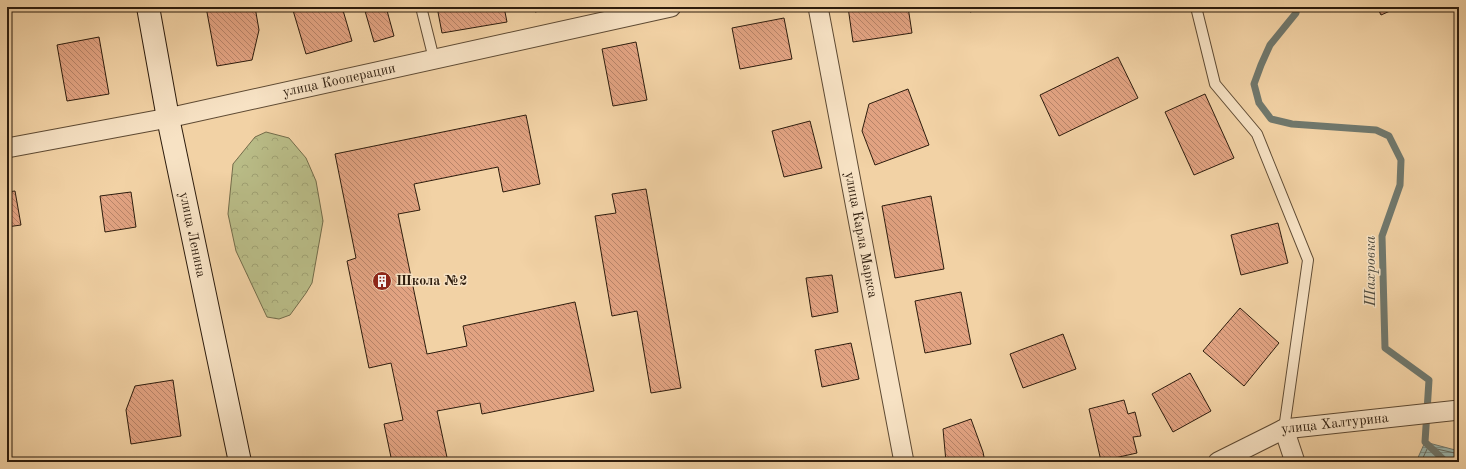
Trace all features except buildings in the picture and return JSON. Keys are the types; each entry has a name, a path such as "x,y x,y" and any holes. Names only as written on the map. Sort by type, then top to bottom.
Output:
{"street":[{"name":"улица Ленина","path":"148,7 168,118 240,462"},
{"name":"улица Кооперации","path":"7,148 168,118 671,7"},
{"name":"улица Карла Маркса","path":"818,7 904,462"},
{"name":"улица Халтурина","path":"1218,462 1284,429 1415,416 1455,410"},
{"path":"1284,429 1295,462"}],"lane":[{"path":"421,7 434,59"},
{"path":"1196,7 1215,84 1257,134 1308,260 1284,429"}],"green space":[{"path":"266,132 289,138 306,158 316,181 323,221 312,283 290,315 279,319 267,317 236,251 228,214 233,164 255,137"}],"water":[{"path":"1425,442 1459,451 1459,462 1416,462"}],"waterway":[{"name":"Шахровка","path":"1297,7 1296,13 1270,45 1261,65 1254,84 1259,103 1271,119 1292,124 1376,130 1389,136 1401,160 1400,185 1382,236 1385,348 1429,380 1425,442 1446,462"}],"place":[{"name":"Школа №2","path":"382,281"}]}
